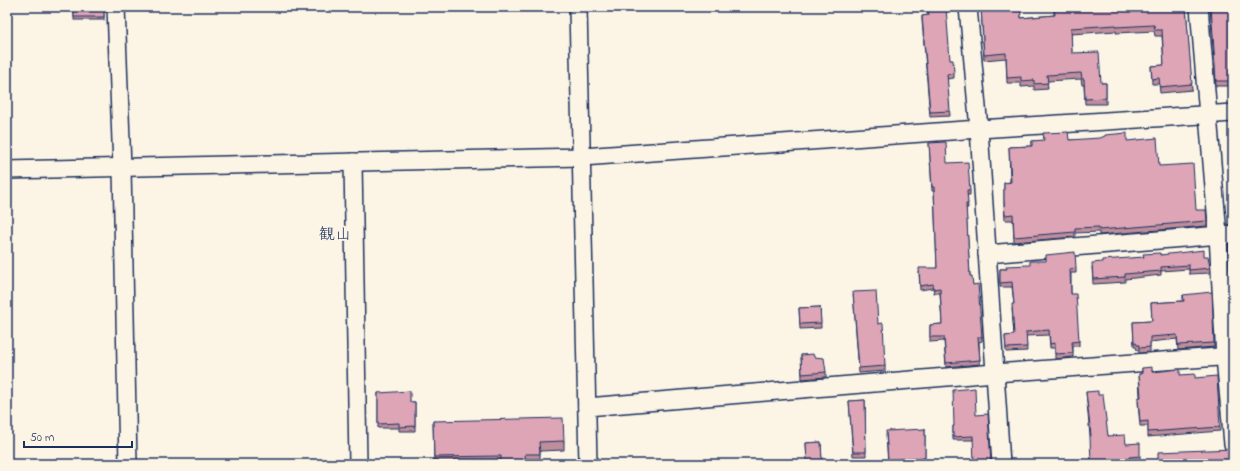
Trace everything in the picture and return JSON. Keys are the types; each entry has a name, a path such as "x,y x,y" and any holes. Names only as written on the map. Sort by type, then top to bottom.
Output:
{"street":[{"path":"116,7 122,168 128,464"},
{"path":"578,7 588,464"},
{"path":"968,7 979,129 1001,464"},
{"path":"1199,7 1209,115 1226,235 1233,444"},
{"path":"7,170 582,157 1233,113"},
{"path":"353,162 358,464"},
{"path":"987,254 1226,235"},
{"path":"587,407 995,373 1229,356"}],"building":[{"path":"74,7 104,7 104,17 74,17"},
{"path":"981,7 1020,7 1021,18 1055,15 1054,8 1061,7 1072,7 1072,9 1101,7 1186,7 1192,84 1160,87 1159,78 1152,79 1151,66 1164,65 1162,30 1155,30 1154,25 1116,27 1116,25 1071,28 1072,53 1099,52 1101,83 1106,83 1106,98 1085,99 1084,79 1082,79 1081,73 1047,75 1048,83 1034,84 1034,80 1021,81 1021,77 1007,78 1006,53 984,55"},
{"path":"1211,7 1233,7 1233,81 1216,81"},
{"path":"946,8 950,60 953,60 954,73 947,74 950,111 930,112 922,16 929,15 928,10"},
{"path":"1068,132 1069,140 1100,138 1105,135 1127,133 1127,141 1157,138 1159,166 1193,164 1196,210 1206,210 1207,221 1099,230 1099,227 1075,228 1075,232 1014,237 1013,214 1005,215 1004,200 1004,183 1011,182 1009,147 1032,146 1032,141 1044,140 1043,133"},
{"path":"946,142 947,163 968,162 970,191 967,191 968,204 966,204 970,276 972,276 973,285 978,284 982,337 978,337 980,360 946,363 944,337 930,337 930,325 942,324 940,288 934,289 933,284 920,286 919,268 937,268 934,187 932,187 929,143"},
{"path":"1233,243 1233,259 1231,259 1229,244"},
{"path":"1204,250 1204,256 1208,256 1210,268 1189,270 1189,265 1161,267 1161,271 1125,274 1125,277 1093,279 1092,263 1102,262 1102,260 1144,257 1143,254 1160,253 1160,255"},
{"path":"1075,252 1076,268 1070,269 1071,294 1076,294 1079,341 1072,342 1073,353 1055,354 1055,343 1050,344 1049,330 1026,332 1027,347 1006,348 1005,336 1014,335 1012,304 1014,304 1012,282 1000,283 1000,269 1007,269 1006,266 1030,265 1030,261 1046,261 1046,255"},
{"path":"1231,287 1233,287 1233,316"},
{"path":"876,291 878,324 883,323 885,366 859,368 853,292"},
{"path":"1212,292 1214,343 1178,345 1177,335 1150,337 1150,347 1139,348 1139,345 1134,343 1133,322 1152,321 1151,303 1184,301 1183,295"},
{"path":"820,307 821,323 800,324 799,308"},
{"path":"813,354 814,357 824,358 826,372 802,374 801,355"},
{"path":"1152,367 1152,372 1180,369 1180,375 1195,374 1195,378 1217,376 1220,427 1148,432 1148,421 1140,422 1138,398 1141,397 1139,374 1142,374 1142,368"},
{"path":"975,388 976,415 988,414 991,464 974,464 973,436 953,437 953,390"},
{"path":"410,391 410,402 415,402 415,426 399,427 399,423 378,424 378,393"},
{"path":"1098,391 1098,395 1103,395 1108,436 1125,435 1126,444 1140,443 1140,456 1129,457 1130,464 1091,464 1091,436 1086,392"},
{"path":"865,400 866,452 853,452 849,401"},
{"path":"563,418 564,441 539,442 540,454 525,454 526,464 501,464 501,456 434,457 433,421"},
{"path":"925,429 925,457 888,460 886,431"},
{"path":"821,442 822,461 807,462 806,443"},
{"path":"1233,449 1233,464 1158,464 1158,452"}],"district":[{"name":"観山","path":"335,235"}]}
